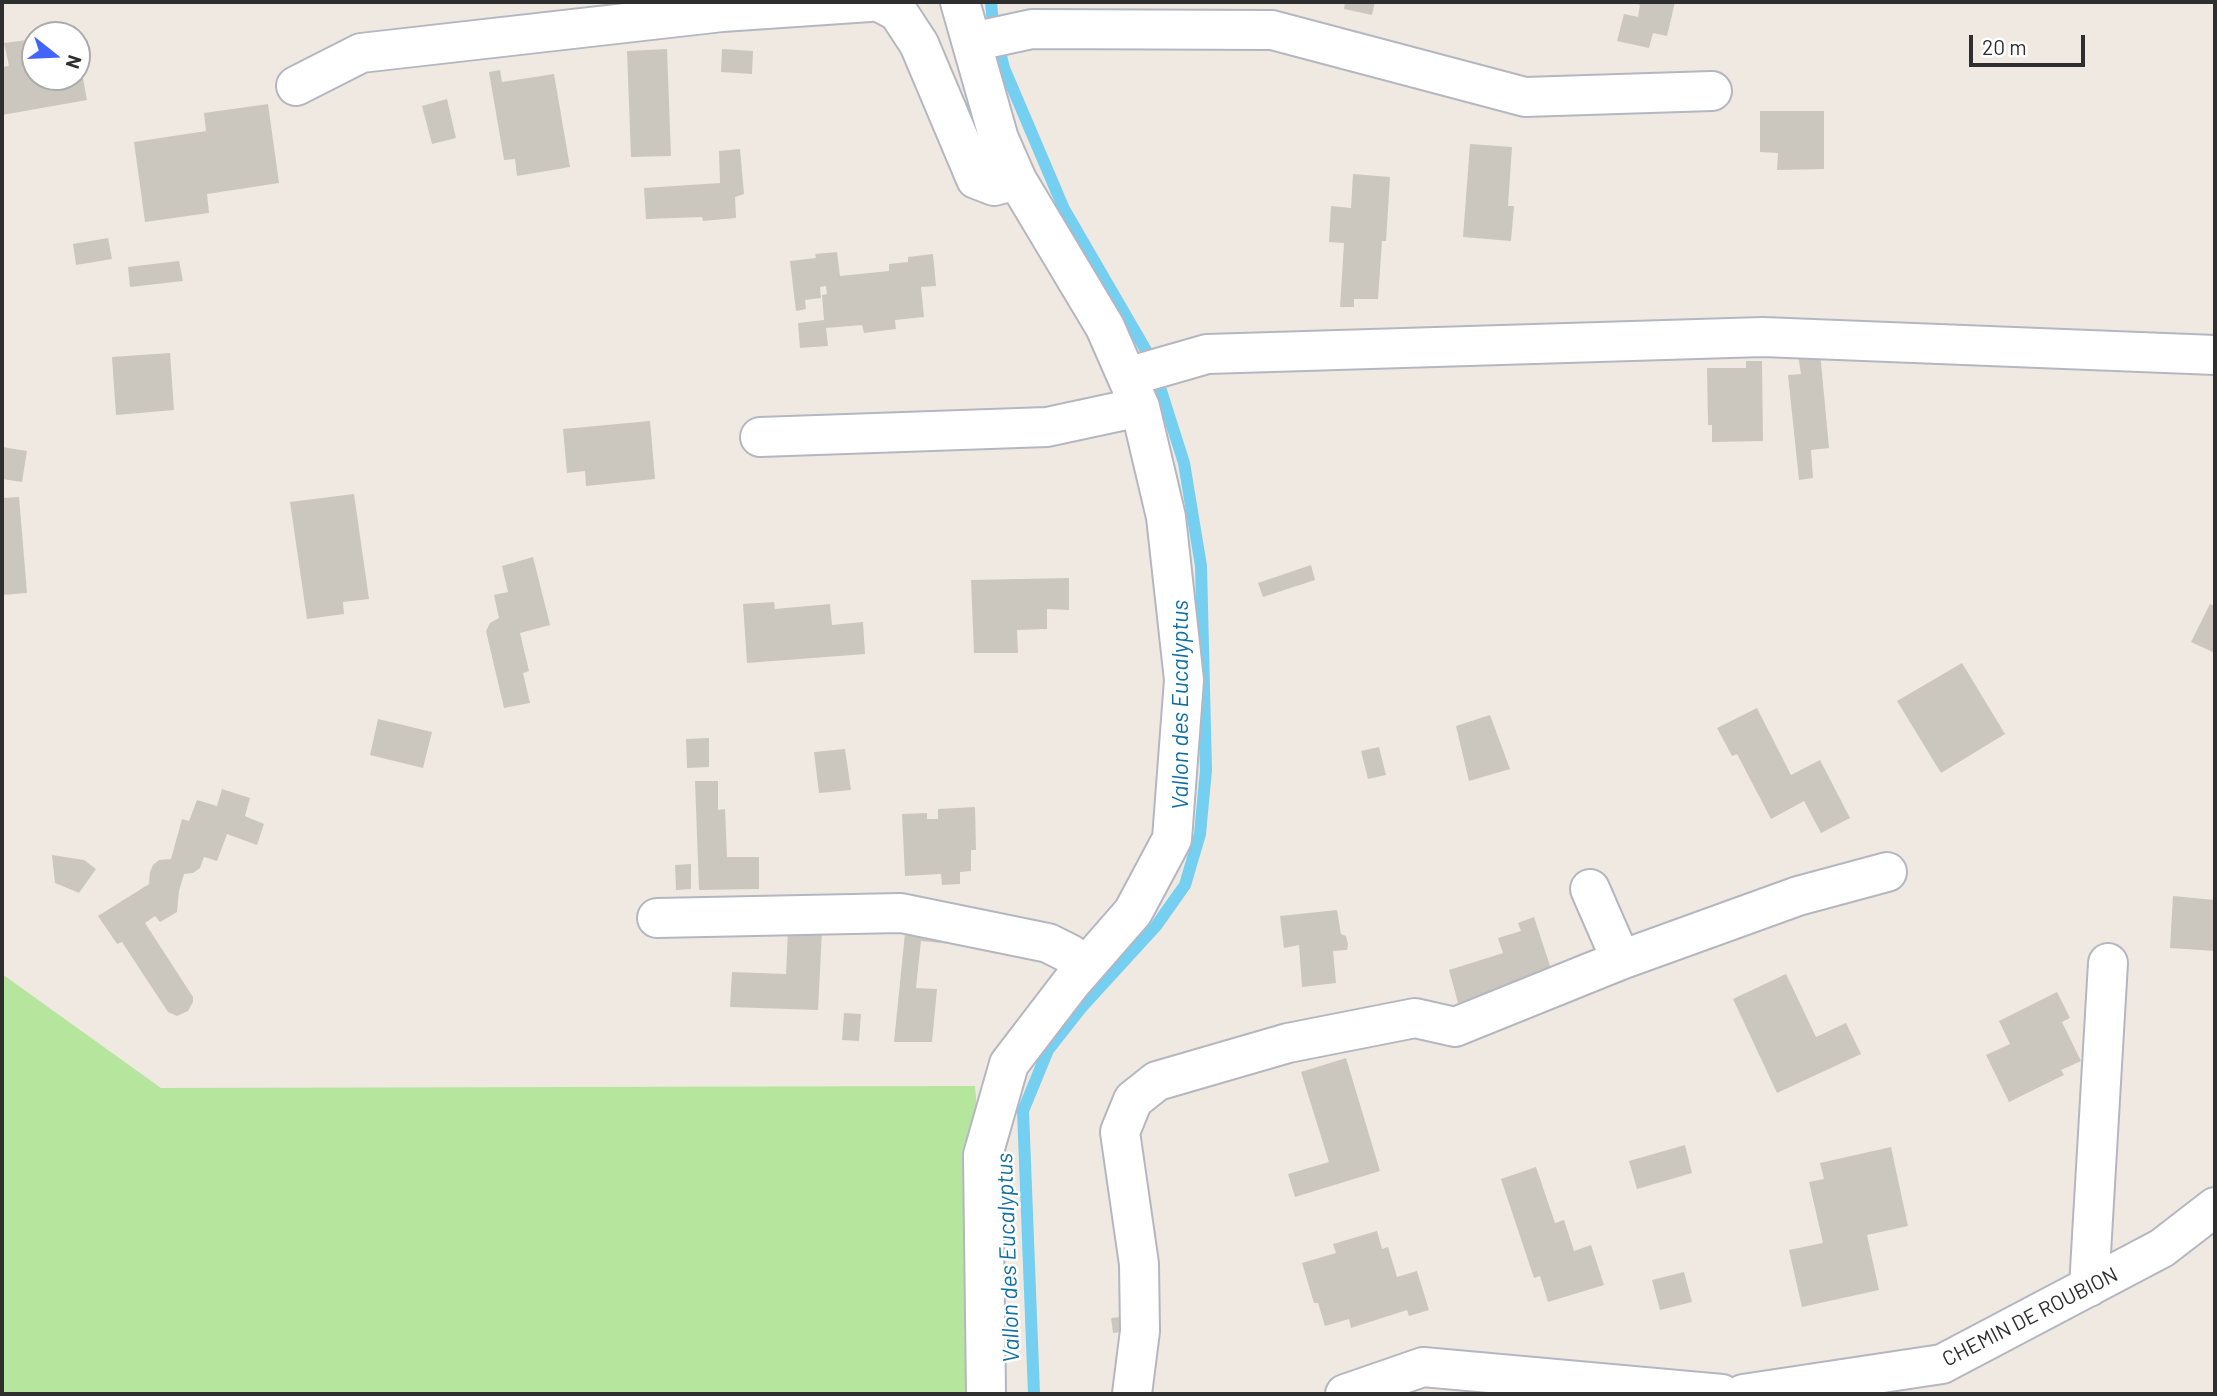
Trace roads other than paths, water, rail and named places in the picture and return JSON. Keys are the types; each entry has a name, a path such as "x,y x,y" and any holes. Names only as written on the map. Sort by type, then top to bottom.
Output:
{"street":[{"path":"296,86 361,53 722,12 870,2"},
{"path":"878,2 898,12 919,44 975,179 994,186 1017,180"},
{"path":"960,2 999,139 1017,180 1105,327 1134,392 1166,517 1184,680 1172,839 1133,912 1083,969 1009,1064 983,1155 986,1394"},
{"path":"972,43 1032,29 1272,30 1525,97 1712,91"},
{"path":"760,437 1047,427 1134,392 1207,354 1763,337 2215,355"},
{"path":"1132,1394 1140,1331 1139,1264 1120,1132 1133,1100 1157,1082 1287,1043 1415,1018 1455,1027 1621,960 1798,896 1887,872"},
{"path":"1590,889 1621,960"},
{"path":"657,918 901,913 1048,943 1070,954 1083,969"},
{"path":"2089,1287 2108,963"},
{"name":"CHEMIN DE ROUBION","path":"1743,1394 1942,1364 2162,1248 2215,1207"},
{"path":"1345,1394 1423,1367 1722,1394"}],"waterway":[{"name":"Vallon des Eucalyptus","path":"991,2 993,25 1004,68 1064,209 1151,359 1184,463 1201,566 1206,770 1200,834 1185,885 1156,926 1081,1008 1048,1050 1023,1111 1034,1394"}]}
